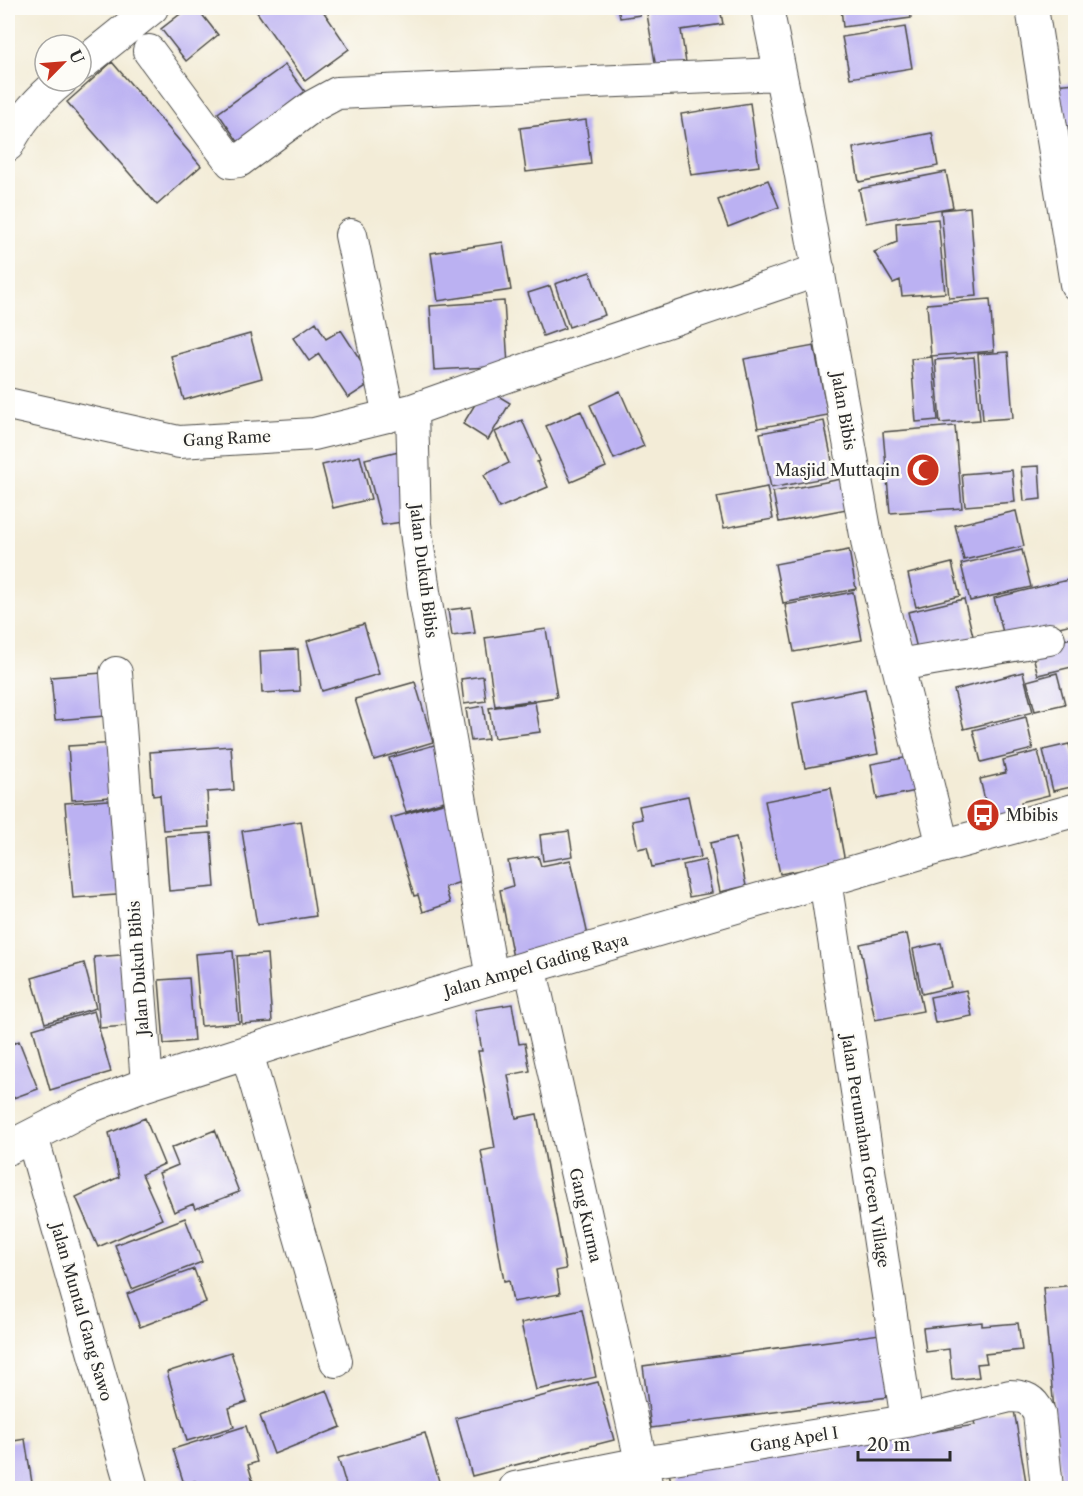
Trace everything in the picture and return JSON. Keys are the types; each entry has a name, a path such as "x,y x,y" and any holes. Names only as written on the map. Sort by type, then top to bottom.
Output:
{"main road":[{"name":"Jalan Ampel Gading Raya","path":"20,1142 88,1107 147,1084 334,1024 825,880 1076,810"}],"street":[{"path":"93,55 152,8"},
{"name":"Jalan Bibis","path":"767,8 819,270 868,546 943,846"},
{"path":"1032,8 1076,284"},
{"path":"149,51 231,162 239,161 313,106 337,93 780,74"},
{"path":"8,145 13,133 48,93"},
{"name":"Jalan Dukuh Bibis","path":"351,235 401,413 424,592 492,978"},
{"path":"401,413 819,270"},
{"name":"Gang Rame","path":"8,404 179,442 314,434 401,413"},
{"path":"898,665 1049,639"},
{"name":"Jalan Dukuh Bibis","path":"116,673 147,1084"},
{"name":"Jalan Perumahan Green Village","path":"825,880 907,1421"},
{"name":"Gang Kurma","path":"530,966 645,1476"},
{"path":"246,1053 336,1361"},
{"name":"Jalan Muntal Gang Sawo","path":"20,1142 132,1488"},
{"name":"Gang Apel I","path":"515,1488 645,1476 907,1421 1010,1396 1020,1396 1035,1404 1039,1413 1047,1488"}],"building":[{"path":"188,8 197,8 218,35 186,61 161,29"},
{"path":"254,8 321,8 349,49 305,81"},
{"path":"618,8 639,8 640,15 620,18"},
{"path":"646,8 720,8 723,24 681,30 686,63 656,68"},
{"path":"841,8 910,8 911,18 843,27"},
{"path":"944,8 977,8 946,15"},
{"path":"905,27 912,68 850,78 842,37"},
{"path":"112,62 201,166 157,205 67,102 77,93 93,93 93,79"},
{"path":"285,65 309,97 241,146 218,113"},
{"path":"1076,83 1076,136 1060,138 1054,85"},
{"path":"750,103 759,166 691,175 681,114"},
{"path":"586,120 591,164 526,172 520,128"},
{"path":"932,133 938,166 859,182 853,148"},
{"path":"946,172 953,207 866,223 859,189"},
{"path":"768,180 779,207 728,227 718,200"},
{"path":"970,207 977,296 949,298 941,210"},
{"path":"938,219 945,293 902,296 900,280 893,283 874,252 897,242 896,223"},
{"path":"503,242 511,290 438,301 431,253"},
{"path":"590,272 605,315 569,327 555,284"},
{"path":"550,286 565,328 543,336 528,293"},
{"path":"990,299 994,351 931,356 927,304"},
{"path":"504,301 508,366 434,370 430,306"},
{"path":"316,322 326,339 341,330 374,381 348,398 319,354 309,361 293,338"},
{"path":"250,334 262,378 184,400 171,356"},
{"path":"814,346 828,415 758,428 744,359"},
{"path":"1008,352 1013,418 983,420 978,354"},
{"path":"932,357 938,420 916,422 911,359"},
{"path":"974,357 980,420 940,423 935,360"},
{"path":"485,388 510,403 488,440 463,424"},
{"path":"620,391 644,446 614,459 590,405"},
{"path":"581,411 606,467 571,482 546,426"},
{"path":"522,420 540,461 537,462 548,487 499,508 484,475 509,463 495,432"},
{"path":"824,421 835,476 771,488 760,433"},
{"name":"Masjid Muttaqin","path":"955,426 962,508 890,513 883,432"},
{"path":"411,448 409,521 382,525 365,459"},
{"path":"360,456 371,499 333,508 322,465"},
{"path":"1039,466 1041,499 1024,501 1021,467"},
{"path":"1012,470 1015,502 965,506 962,474"},
{"path":"852,477 857,507 779,522 773,492"},
{"path":"767,487 773,519 724,528 717,497"},
{"path":"1016,511 1024,546 964,560 955,525"},
{"path":"849,550 856,589 783,603 775,564"},
{"path":"1022,550 1031,587 970,601 961,564"},
{"path":"952,563 960,596 916,607 908,574"},
{"path":"1072,579 1076,592 1076,623 1005,640 994,598"},
{"path":"853,592 862,640 794,652 785,605"},
{"path":"964,599 974,640 918,653 908,612"},
{"path":"471,607 475,633 452,636 448,610"},
{"path":"364,624 379,674 322,691 307,641"},
{"path":"546,629 557,697 495,706 485,638"},
{"path":"1076,637 1076,666 1038,675 1031,648"},
{"path":"298,649 300,691 262,693 260,651"},
{"path":"1023,672 1033,712 964,729 954,690"},
{"path":"102,673 105,716 55,720 51,677"},
{"path":"1057,673 1065,704 1035,711 1027,681"},
{"path":"483,676 486,701 464,704 461,679"},
{"path":"415,682 433,742 374,760 355,699"},
{"path":"865,689 878,754 805,768 793,703"},
{"path":"535,702 540,732 494,738 489,708"},
{"path":"483,706 488,739 471,741 466,709"},
{"path":"1026,717 1033,749 981,762 973,730"},
{"path":"448,741 458,797 406,812 389,758"},
{"path":"119,743 123,796 72,800 68,746"},
{"path":"1069,744 1076,769 1076,786 1053,791 1043,750"},
{"path":"231,746 234,790 207,792 209,827 163,830 160,795 153,796 150,752"},
{"path":"1038,751 1049,795 1021,802 1024,814 990,822 980,779 1006,773 1003,760"},
{"path":"914,756 921,790 877,799 871,764"},
{"path":"831,788 845,862 780,874 765,801"},
{"path":"688,796 701,857 652,867 647,847 638,849 632,821 642,819 639,806"},
{"path":"124,799 131,894 73,898 65,803"},
{"path":"453,800 473,878 445,887 450,903 423,912 418,895 414,896 391,818"},
{"path":"301,821 316,916 257,925 242,831"},
{"path":"569,831 573,856 543,861 540,835"},
{"path":"211,833 215,887 169,891 165,836"},
{"path":"736,837 746,886 720,892 710,843"},
{"path":"538,856 541,866 571,860 589,940 513,958 500,890 513,886 508,861"},
{"path":"705,860 712,893 689,897 683,865"},
{"path":"907,934 923,1011 875,1020 860,944"},
{"path":"941,943 951,987 922,994 913,949"},
{"path":"233,951 239,1023 201,1026 195,954"},
{"path":"134,954 140,1025 100,1028 94,957"},
{"path":"267,954 272,1022 242,1024 237,956"},
{"path":"84,963 96,1008 45,1023 32,978"},
{"path":"189,978 194,1041 164,1044 159,980"},
{"path":"966,990 972,1016 935,1023 930,997"},
{"path":"512,1004 519,1044 525,1043 530,1071 508,1075 516,1118 537,1114 566,1269 556,1271 560,1294 513,1302 509,1280 504,1281 481,1151 495,1148 478,1051 482,1051 475,1010"},
{"path":"94,1011 111,1072 50,1090 33,1029"},
{"path":"19,1041 38,1089 8,1100 8,1046"},
{"path":"145,1118 164,1164 142,1174 162,1219 98,1247 76,1197 119,1177 109,1133"},
{"path":"215,1130 239,1192 195,1209 193,1204 174,1212 159,1173 178,1165 171,1148"},
{"path":"185,1218 202,1262 132,1289 115,1245"},
{"path":"194,1269 206,1302 140,1327 127,1294"},
{"path":"1076,1285 1076,1488 1061,1488 1043,1288"},
{"path":"582,1310 596,1377 536,1390 521,1323"},
{"path":"982,1322 982,1326 1018,1323 1022,1350 985,1354 987,1363 977,1364 979,1377 952,1380 949,1349 926,1352 923,1328"},
{"path":"880,1334 888,1397 651,1428 643,1366"},
{"path":"231,1352 247,1402 229,1408 234,1427 187,1441 167,1372"},
{"path":"598,1382 614,1440 472,1476 456,1418"},
{"path":"327,1390 341,1427 274,1454 260,1416"},
{"path":"1014,1410 1027,1488 672,1488 669,1472 761,1460 975,1425 973,1417"},
{"path":"246,1426 257,1462 248,1465 255,1488 197,1488 195,1481 184,1484 173,1449"},
{"path":"425,1433 441,1488 347,1488 338,1458"},
{"path":"25,1439 32,1483 8,1487 8,1442"}],"place":[{"name":"Masjid Muttaqin","path":"923,470"},
{"name":"Mbibis","path":"983,815"}]}
